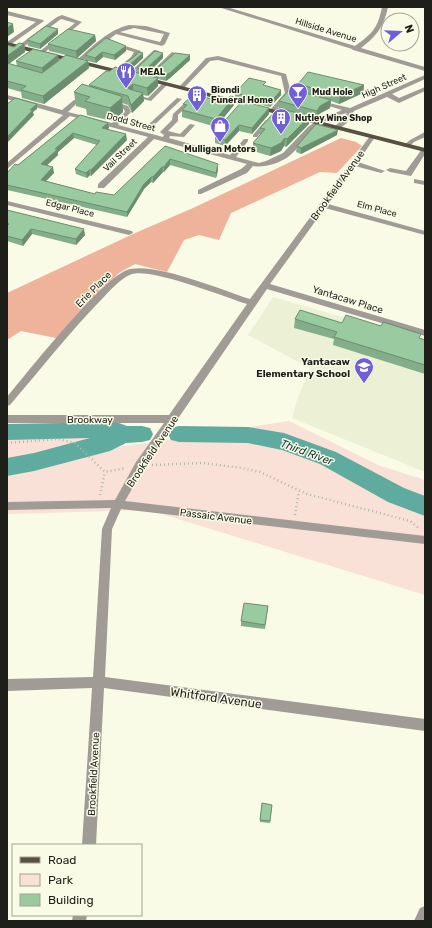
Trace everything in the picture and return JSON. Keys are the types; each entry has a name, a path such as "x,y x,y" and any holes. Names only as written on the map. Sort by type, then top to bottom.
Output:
{"main road":[{"path":"8,44 79,61 107,72 117,71 199,92 239,106 274,112 424,150"}],"street":[{"name":"Hillside Avenue","path":"221,7 355,49 425,69"},
{"path":"355,49 376,33 381,26 385,7"},
{"path":"7,13 41,22 8,44"},
{"path":"20,47 59,18 62,17 79,22 42,52"},
{"path":"79,61 115,32 124,28 147,28 166,33 162,44 115,32"},
{"path":"117,71 133,58 138,51 119,46"},
{"path":"27,55 34,50"},
{"path":"130,75 156,51"},
{"path":"147,79 172,54 187,58"},
{"path":"180,88 208,59 218,58 284,75 291,94 255,136"},
{"path":"61,63 67,59"},
{"name":"High Street","path":"251,164 259,165 268,163 286,155 310,128 317,123 338,113 351,110 425,77"},
{"path":"133,96 149,100 165,84"},
{"path":"386,94 399,101 425,89"},
{"path":"174,115 199,92"},
{"name":"Dodd Street","path":"7,97 152,137 166,137 251,164"},
{"path":"148,128 180,99"},
{"path":"313,100 351,110"},
{"path":"7,167 66,113 76,101"},
{"path":"104,101 126,107 127,109 128,112 113,126"},
{"name":"High Street","path":"336,128 348,118 351,110"},
{"path":"164,113 174,115"},
{"path":"174,115 175,121 163,132 166,137 182,136 192,125"},
{"path":"407,146 412,141 425,134"},
{"name":"Vail Street","path":"101,186 152,137"},
{"name":"Brookfield Avenue","path":"89,844 107,529 118,504 140,465 264,285 372,137"},
{"path":"231,158 246,140"},
{"path":"390,170 408,174 424,150"},
{"path":"353,163 381,171"},
{"path":"201,192 244,171 251,164"},
{"name":"Edgar Place","path":"7,203 129,233"},
{"name":"Elm Place","path":"323,205 425,233"},
{"name":"Erie Place","path":"7,403 91,304 125,272 140,270 170,276 252,303"},
{"name":"Yantacaw Place","path":"264,285 425,333"},
{"name":"Brookway","path":"7,419 173,419"},
{"name":"Passaic Avenue","path":"7,506 118,504 425,540"},
{"name":"Whitford Avenue","path":"7,685 99,682 425,725"},
{"path":"422,921 425,913"}],"path":[{"path":"7,443 57,439 75,443 105,472"},
{"path":"105,472 140,465 202,463 242,468 260,472 307,494 410,521 417,527"},
{"path":"98,504 105,472"},
{"path":"293,525 299,491"}],"shaded area":[{"path":"341,138 356,142 362,146 337,173 320,172 231,213 219,240 199,235 184,240 167,272 135,264 119,273 56,338 21,331 7,340 7,293"},
{"name":"Yantacaw Elementary School","path":"273,297 425,341 425,472 292,418 297,400 310,368 248,335"}],"green space":[{"path":"289,421 378,465 425,480 425,595 149,510 7,514 7,434 113,431 117,432 119,447"}],"building":[{"path":"7,22 13,24 7,28"},
{"path":"46,26 58,29 40,44 27,40"},
{"path":"68,29 95,35 76,51 48,44"},
{"path":"106,38 126,46 114,55 102,52 95,58 85,55"},
{"path":"19,43 24,44 7,56 7,45 14,47"},
{"path":"33,49 58,55 42,68 16,61"},
{"path":"155,51 163,53 145,70 137,68"},
{"path":"138,52 143,53 128,66 123,65 136,55"},
{"path":"175,53 190,55 170,73 165,75 153,72"},
{"path":"66,55 88,61 43,96 21,90 26,86 7,81 7,63 42,73"},
{"path":"115,67 158,78 147,88 133,84 128,88 143,93 131,105 128,96 89,85 106,71 110,71"},
{"path":"308,72 364,85 340,96 298,84"},
{"path":"249,78 266,82 263,85 281,90 271,102 235,93"},
{"path":"82,84 121,96 122,98 110,108 85,101 90,97 74,92"},
{"path":"290,89 331,100 320,106 317,111 279,101"},
{"path":"193,95 224,102 230,96 234,97 216,119 182,110 187,105 183,104"},
{"path":"15,98 37,104 7,137 7,104"},
{"path":"242,101 269,108 252,128 239,125 225,140 215,137 220,131 214,129 219,124 222,124"},
{"path":"278,108 310,116 287,139 285,138 281,143 271,148 253,143 265,129 260,128"},
{"path":"80,115 108,123 102,128 126,134 91,170 86,173 75,169 100,141 73,133 41,164 53,167 41,180 95,194 96,192 114,195 165,146 218,164 216,173 170,159 164,167 162,167 144,184 127,212 7,185 7,173 15,164 18,165"},
{"path":"316,124 338,130 301,148 297,146"},
{"path":"7,210 84,229 76,239 31,229 22,240 7,236 7,226 9,224 7,223"},
{"path":"300,310 342,323 346,315 381,326 383,322 421,334 419,338 425,340 425,365 334,337 337,332 295,319"},
{"path":"244,603 268,606 265,625 241,621"},
{"path":"262,803 272,805 270,821 260,820"}],"waterway":[{"name":"Third River","path":"7,432 116,430 122,435"},
{"name":"Third River","path":"122,435 142,434"},
{"name":"Third River","path":"179,434 248,435 284,442 328,458 396,495 425,506"},
{"name":"Third River","path":"7,467 34,462 110,442 122,435"}],"place":[{"name":"MEAL","path":"126,89"},
{"name":"Mud Hole","path":"298,109"},
{"name":"Biondi Funeral Home","path":"197,112"},
{"name":"Nutley Wine Shop","path":"281,135"},
{"name":"Mulligan Motors","path":"220,143"},
{"name":"Yantacaw Elementary School","path":"364,384"}]}
